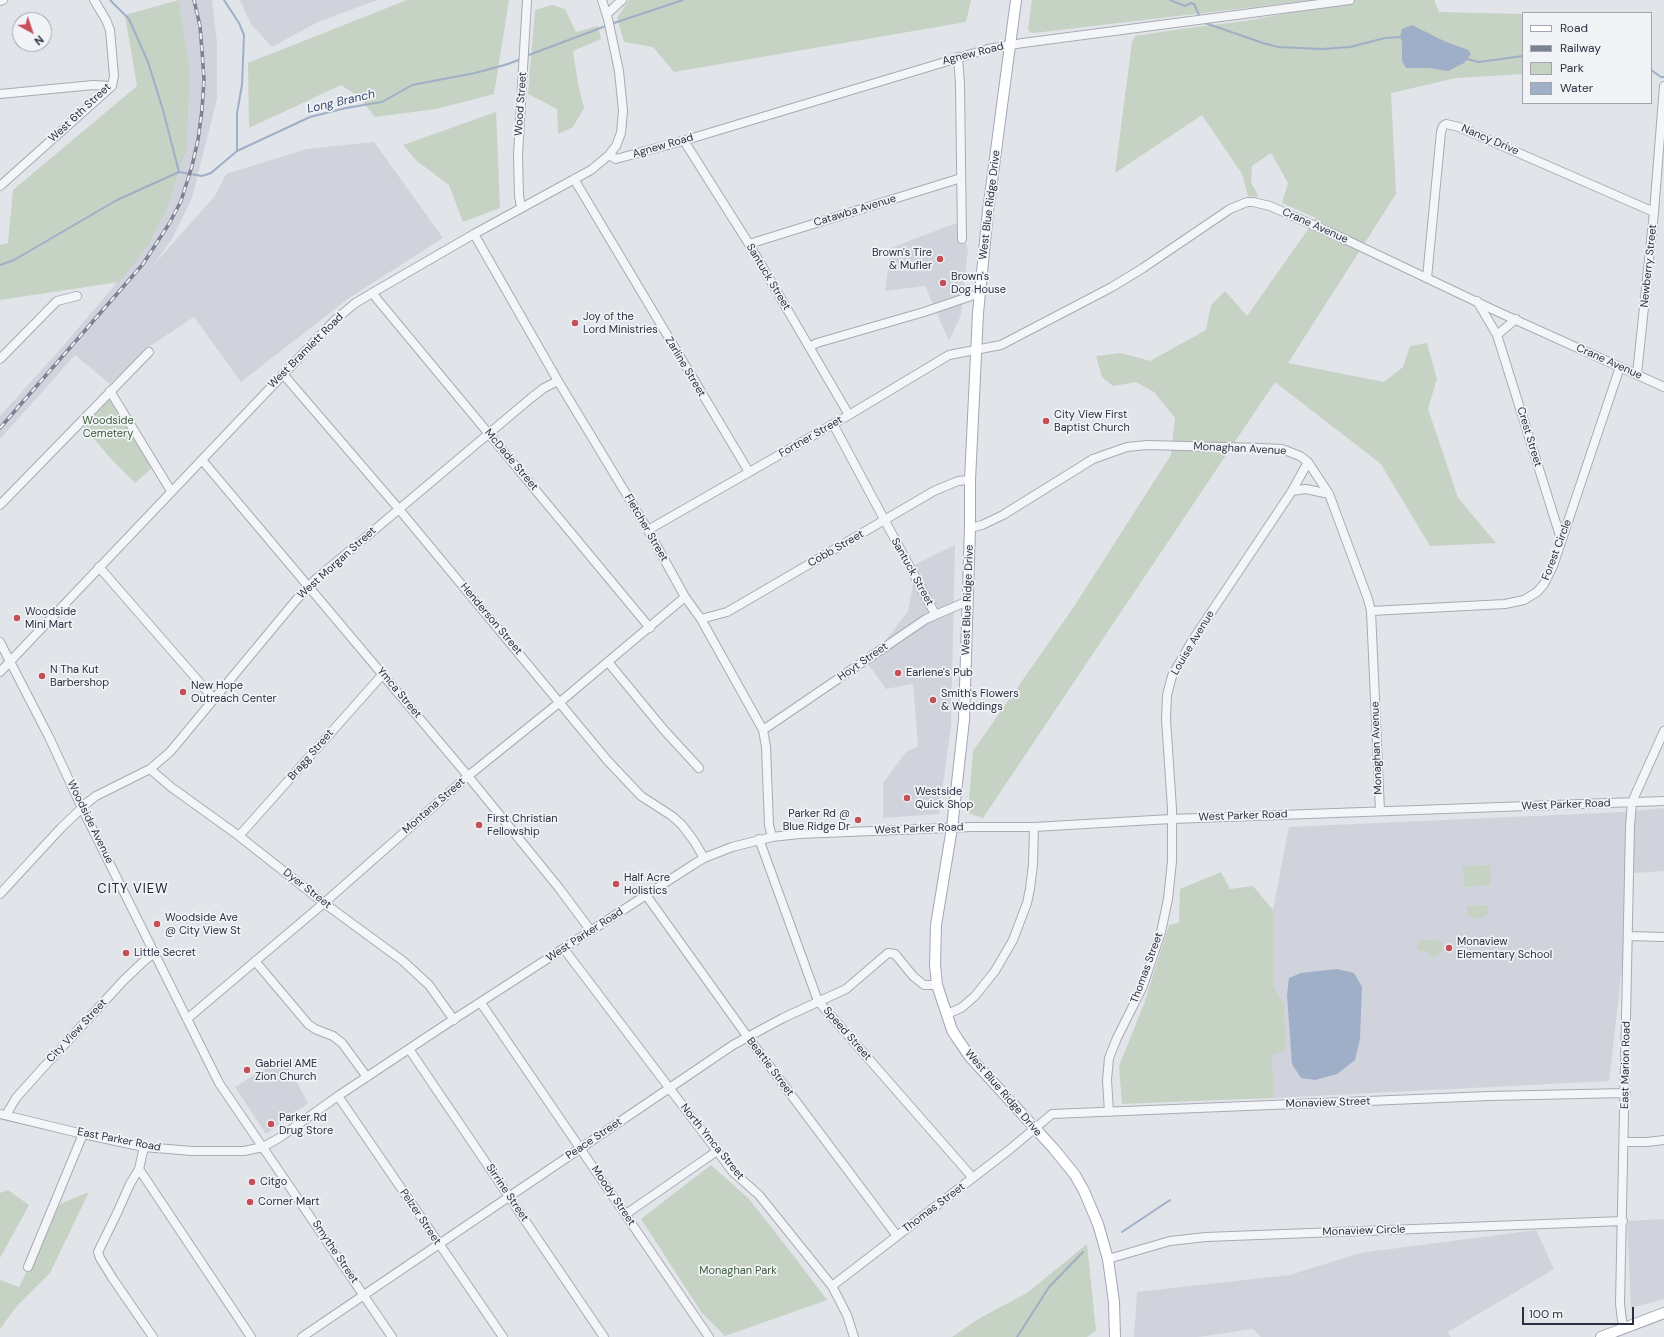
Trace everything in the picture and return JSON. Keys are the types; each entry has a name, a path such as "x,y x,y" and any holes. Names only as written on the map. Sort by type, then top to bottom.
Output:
{"main road":[{"name":"West Blue Ridge Drive","path":"1016,0 988,210 975,350 964,720 952,828 935,942 935,965 937,985 957,1038 970,1057 1036,1129 1075,1175 1084,1191 1098,1224 1108,1260 1114,1302 1115,1337"},
{"path":"1602,1337 1664,1313"}],"street":[{"name":"West 6th Street","path":"0,186 112,86 114,76 110,30 94,0"},
{"name":"Wood Street","path":"521,207 519,196 518,155 527,0"},
{"name":"West Bramlett Road","path":"0,672 335,320 354,304 372,293 521,207 574,179 601,163 609,155 616,146 621,133 623,121 619,71 612,35 602,0"},
{"path":"607,17 622,0"},
{"name":"Agnew Road","path":"609,155 616,159 686,140 988,48 1350,0"},
{"path":"958,57 960,84 962,239"},
{"path":"0,94 93,85 112,86"},
{"name":"Newberry Street","path":"1637,374 1654,212 1664,86"},
{"name":"Nancy Drive","path":"1427,278 1441,132 1443,126 1446,124 1459,127 1654,212"},
{"name":"Santuck Street","path":"686,140 686,144 749,244 849,415"},
{"name":"Catawba Avenue","path":"749,244 961,178"},
{"name":"Zarline Street","path":"574,179 748,472"},
{"name":"Crane Avenue","path":"975,350 1001,346 1011,341 1112,287 1143,268 1230,209 1246,202 1253,202 1270,206 1336,235 1664,387"},
{"name":"Fletcher Street","path":"474,234 558,381 648,530 685,597 701,619 763,730 766,747 769,825 772,837"},
{"name":"McDade Street","path":"372,293 650,628"},
{"path":"810,347 817,343 918,314 980,293"},
{"path":"0,359 56,301 77,296"},
{"name":"Crest Street","path":"1477,301 1497,335 1561,539"},
{"path":"1497,335 1516,319"},
{"name":"Fortner Street","path":"648,530 849,415 949,355 975,350"},
{"path":"0,505 110,390 149,352"},
{"name":"Forest Circle","path":"1371,611 1505,604 1524,600 1537,592 1544,584 1553,566 1620,367"},
{"name":"Henderson Street","path":"283,374 398,508 634,789 649,802 672,816 682,825 704,858"},
{"name":"West Morgan Street","path":"0,894 61,828 96,796 150,769 170,752 296,599 309,586 398,508 488,433 544,388 558,381"},
{"path":"110,390 171,491"},
{"name":"Santuck Street","path":"833,424 935,614"},
{"name":"Monaghan Avenue","path":"970,528 982,525 1003,515 1093,459 1127,446 1147,445 1282,449 1300,456 1308,462 1329,494 1368,599 1371,611 1380,811"},
{"name":"Ymca Street","path":"202,460 468,776 559,888 590,931"},
{"name":"Louise Avenue","path":"1171,819 1166,719 1167,695 1172,676 1192,641 1292,491 1308,462"},
{"name":"Cobb Street","path":"701,619 727,612 934,491 958,481 970,480"},
{"path":"1292,491 1306,489 1329,494"},
{"path":"99,567 214,699"},
{"name":"Montana Street","path":"187,1019 324,903 468,776 650,628 685,597"},
{"name":"Hoyt Street","path":"763,730 935,614 968,601"},
{"name":"Woodside Avenue","path":"0,642 49,737 82,808 219,1083 263,1147"},
{"path":"608,662 664,730 699,768"},
{"name":"Bragg Street","path":"239,836 383,674"},
{"name":"East Marion Road","path":"1623,1328 1620,1304 1626,1093 1630,826 1632,802 1664,731"},
{"name":"Dyer Street","path":"150,769 171,787 239,836 324,903 413,969 429,985 454,1020"},
{"name":"West Parker Road","path":"263,1147 279,1138 338,1096 409,1049 704,858 732,847 760,839 799,834 952,828 1034,827 1171,819 1664,801"},
{"name":"Thomas Street","path":"1109,1112 1107,1080 1109,1058 1117,1038 1143,986 1159,938 1168,899 1172,861 1171,819"},
{"path":"947,1014 961,1008 975,996 995,971 1012,940 1027,903 1030,889 1033,864 1034,827"},
{"name":"Speed Street","path":"760,839 818,1001 973,1178"},
{"name":"Beattie Street","path":"646,895 747,1036 897,1236"},
{"path":"1628,936 1664,937"},
{"name":"North Ymca Street","path":"564,949 733,1172 759,1195 832,1286 847,1315 854,1337"},
{"name":"City View Street","path":"3,1114 41,1070 124,980 154,953"},
{"name":"Peace Street","path":"302,1337 747,1036 850,987 884,956 891,953 898,956 918,981 924,985 937,985"},
{"path":"255,961 308,1024 315,1029 333,1036 342,1043 368,1077"},
{"name":"Moody Street","path":"481,1003 709,1337"},
{"name":"Sirrine Street","path":"409,1049 604,1337"},
{"name":"Monaview Street","path":"1036,1129 1052,1114 1489,1096 1626,1093"},
{"name":"Pelzer Street","path":"338,1096 503,1337"},
{"name":"East Parker Road","path":"3,1114 83,1134 144,1147 208,1151 244,1151 263,1147"},
{"name":"Thomas Street","path":"832,1286 1036,1129"},
{"path":"28,1267 83,1134"},
{"path":"1624,1142 1664,1140"},
{"path":"144,1147 139,1168 101,1245 98,1255 153,1337"},
{"name":"Smythe Street","path":"263,1147 392,1337"},
{"path":"626,1214 717,1151"},
{"path":"139,1168 251,1337"},
{"name":"Monaview Circle","path":"1108,1260 1170,1241 1206,1237 1623,1221"}],"shaded area":[{"path":"179,0 212,0 217,42 217,99 192,198 172,239 151,268 215,196 226,174 307,149 374,142 443,238 349,298 241,382 194,317 147,348 110,384 75,355 0,439 0,416 64,345 148,246 168,207 187,147 190,70"},
{"path":"240,0 377,0 318,22 272,47 251,24"},
{"path":"956,223 968,249 961,315 949,341 925,286 885,291 891,248"},
{"path":"955,545 951,726 939,814 883,818 883,783 906,752 918,746 913,684 886,689 868,664 908,611 913,585 906,569"},
{"name":"Monaview Elementary School","path":"1664,808 1664,871 1633,873 1609,1081 1274,1098 1272,1056 1286,1049 1284,1004 1273,985 1273,910 1289,827 1622,812"},
{"path":"283,1057 308,1103 266,1134 235,1087"},
{"path":"1664,1219 1664,1299 1631,1308 1627,1221"},
{"path":"1536,1230 1554,1269 1448,1332 1451,1337 1261,1337 1253,1329 1198,1337 1134,1337 1137,1292 1290,1275 1360,1253"}],"green space":[{"path":"179,0 190,70 187,147 168,207 148,246 119,282 0,300 0,245 8,243 13,190 137,86 125,15"},
{"path":"407,0 509,0 494,94 436,109 375,117 358,96 341,85 249,128 248,63"},
{"path":"629,0 971,0 966,22 674,72 653,47 624,42 617,18"},
{"path":"1032,0 1434,0 1439,12 1522,14 1522,74 1456,78 1391,93 1396,194 1288,363 1384,382 1403,367 1410,346 1427,343 1437,379 1428,409 1458,498 1496,543 1430,546 1381,464 1275,382 983,818 968,813 973,751 1073,608 1171,455 1175,418 1154,392 1136,382 1113,386 1102,377 1096,356 1121,353 1150,361 1206,330 1211,305 1225,291 1247,316 1316,218 1282,203 1288,183 1271,153 1252,166 1251,182 1259,197 1248,196 1242,174 1202,115 1115,173 1132,42 1135,36 1245,21 1305,10 1305,1 1034,33 1030,32 1028,29"},
{"path":"552,5 565,9 576,32 598,26 601,39 573,51 578,84 584,108 573,127 558,134 557,109 528,94 535,10"},
{"path":"496,112 500,208 463,222 449,185 417,161 403,145"},
{"name":"Woodside Cemetery","path":"109,396 153,467 135,483 112,460 81,424"},
{"path":"1490,865 1491,885 1464,887 1463,866"},
{"path":"1221,872 1230,889 1253,886 1273,910 1273,985 1284,1004 1286,1050 1272,1056 1274,1098 1122,1104 1119,1066 1144,1004 1169,925 1179,923 1180,889"},
{"path":"1488,905 1488,915 1484,915 1484,918 1472,918 1471,916 1467,916 1467,906"},
{"path":"1420,941 1442,941 1443,950 1437,956 1429,957 1430,953 1418,950 1417,946"},
{"name":"Monaghan Park","path":"711,1165 749,1199 827,1300 725,1336 702,1313 641,1219"},
{"path":"8,1190 29,1205 0,1258 0,1193"},
{"path":"89,1192 50,1273 16,1307 0,1329 0,1280 19,1287 60,1204"},
{"path":"1087,1244 1096,1331 1087,1337 952,1337 980,1318 1027,1293"}],"water":[{"path":"1412,25 1444,41 1468,50 1471,54 1464,63 1448,71 1429,68 1406,68 1402,61 1402,42 1400,37 1402,29"},
{"path":"1337,969 1354,973 1362,987 1360,1039 1355,1060 1337,1074 1315,1080 1301,1078 1292,1064 1287,995 1289,978 1301,973"}],"waterway":[{"path":"110,0 129,19 148,62 163,110 179,172"},
{"path":"224,0 239,23 244,35 242,85 237,113 237,151"},
{"name":"Long Branch","path":"611,24 683,0"},
{"path":"1170,0 1185,6 1191,3 1194,4 1199,15"},
{"path":"1202,22 1278,47 1322,49 1350,47 1385,38 1400,37"},
{"name":"Long Branch","path":"526,56 606,26"},
{"path":"1467,59 1479,62 1522,56"},
{"name":"Long Branch","path":"0,265 14,260 117,200 179,172 202,176 211,173 237,151 310,117 346,108 382,102 412,85 475,73 521,59"},
{"path":"1652,71 1661,77 1664,77"},
{"path":"1122,1232 1170,1200"},
{"path":"1017,1337 1049,1287 1083,1252"}],"railway":[{"path":"0,428 143,264 169,224 181,201 192,166 198,140 202,110 204,79 202,51 200,26 194,0"}],"place":[{"name":"Brown's Tire & Mufler","path":"940,259"},
{"name":"Brown's Dog House","path":"943,283"},
{"name":"Joy of the Lord Ministries","path":"575,323"},
{"name":"City View First Baptist Church","path":"1046,421"},
{"name":"Woodside Mini Mart","path":"17,618"},
{"name":"Earlene's Pub","path":"898,673"},
{"name":"N Tha Kut Barbershop","path":"42,676"},
{"name":"New Hope Outreach Center","path":"183,692"},
{"name":"Smith's Flowers & Weddings","path":"933,700"},
{"name":"Westside Quick Shop","path":"907,798"},
{"name":"Parker Rd @ Blue Ridge Dr","path":"858,820"},
{"name":"First Christian Fellowship","path":"479,825"},
{"name":"Half Acre Holistics","path":"616,884"},
{"name":"Woodside Ave @ City View St","path":"157,924"},
{"name":"Monaview Elementary School","path":"1449,948"},
{"name":"Little Secret","path":"126,953"},
{"name":"Gabriel AME Zion Church","path":"247,1070"},
{"name":"Parker Rd Drug Store","path":"271,1124"},
{"name":"Citgo","path":"252,1182"},
{"name":"Corner Mart","path":"250,1202"}],"district":[{"name":"CITY VIEW","path":"133,890"}]}
